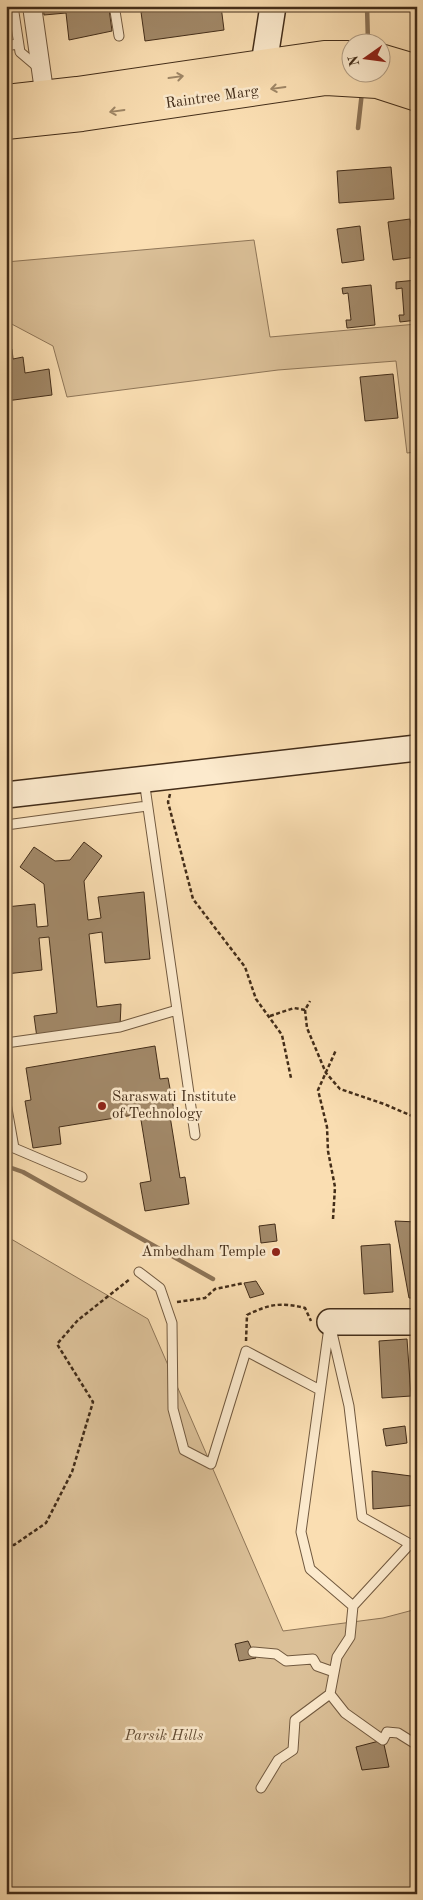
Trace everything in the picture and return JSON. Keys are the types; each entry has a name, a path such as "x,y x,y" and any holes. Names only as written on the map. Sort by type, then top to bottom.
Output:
{"main road":[{"name":"Raintree Marg","path":"6,99 325,68 340,60"},
{"name":"Raintree Marg","path":"6,125 45,95 264,64 325,68 365,82 396,69 417,97"}],"street":[{"path":"32,6 45,95"},
{"path":"264,64 273,6"},
{"path":"6,795 417,748"},
{"path":"321,1324 417,1322"}],"lane":[{"path":"13,6 17,44 45,95"},
{"path":"116,11 118,36"},
{"path":"6,46 17,44"},
{"path":"144,780 195,1135"},
{"path":"6,824 147,806"},
{"path":"6,1043 120,1027 178,1010"},
{"path":"6,1103 14,1148 82,1177"},
{"path":"139,1272 160,1288 172,1323 173,1409 184,1450 211,1464 246,1351 320,1390"},
{"path":"321,1324 320,1390 301,1532 310,1569 353,1606"},
{"path":"261,1788 278,1760 293,1750 295,1720 330,1694 337,1657 350,1637 353,1606 413,1545 362,1517 349,1406 321,1324"},
{"path":"254,1652 276,1654 286,1661 313,1659 317,1666 334,1672"},
{"path":"330,1694 345,1714 383,1740 387,1732 398,1733 414,1743"}],"path":[{"path":"175,776 168,802 193,899 245,967 256,999 282,1035 291,1078"},
{"path":"310,1001 305,1010 307,1028 326,1072 340,1089 417,1118"},
{"path":"270,1016 294,1008 305,1010"},
{"path":"333,1219 335,1187 328,1152 327,1127 318,1090 336,1050"},
{"path":"6,1544 14,1544 46,1523 72,1472 93,1402 57,1344 78,1320 139,1272"},
{"path":"165,1302 205,1298 215,1289 244,1282"},
{"path":"246,1351 247,1315 259,1309 283,1303 305,1308 321,1324"}],"green space":[{"path":"254,240 270,337 417,324 417,452 407,453 396,361 278,370 67,397 53,346 6,321 6,262"},
{"name":"Parsik Hills","path":"6,1236 148,1319 283,1631 383,1618 417,1609 417,1894 6,1894"}],"building":[{"path":"6,6 10,38 6,39"},
{"path":"43,6 120,6 109,9 112,31 69,40 66,13 44,15"},
{"path":"180,6 221,6 224,30 145,41 141,12"},
{"path":"391,167 394,199 339,203 337,171"},
{"path":"410,219 416,257 393,260 388,222"},
{"path":"360,226 364,260 342,263 337,229"},
{"path":"417,280 417,320 400,322 399,315 404,315 402,288 396,289 396,282"},
{"path":"371,285 375,325 347,328 346,320 351,320 348,293 343,294 342,288"},
{"path":"12,349 13,359 23,357 25,373 49,369 52,395 6,401 6,350"},
{"path":"393,374 398,418 365,421 360,377"},
{"path":"84,842 102,856 84,881 88,920 101,918 98,897 144,892 150,959 105,963 102,932 89,934 97,1007 121,1004 120,1027 37,1038 34,1016 57,1013 49,937 39,938 42,970 6,974 6,907 35,904 37,927 48,926 44,884 20,867 34,847 55,861 70,860"},
{"path":"155,1046 160,1079 168,1078 175,1115 170,1116 180,1178 185,1177 189,1204 145,1211 140,1183 151,1181 140,1114 59,1127 61,1144 33,1148 25,1101 31,1100 26,1068"},
{"path":"395,1221 417,1222 417,1298 409,1298"},
{"path":"275,1224 277,1241 261,1243 259,1226"},
{"path":"390,1244 393,1292 364,1294 361,1246"},
{"path":"256,1281 264,1294 250,1298 244,1283"},
{"path":"407,1339 411,1396 382,1398 379,1341"},
{"path":"405,1426 407,1443 386,1446 383,1429"},
{"path":"372,1471 411,1476 416,1505 373,1509"},
{"path":"248,1641 256,1658 239,1661 235,1644"},
{"path":"383,1740 389,1767 362,1770 356,1747"}],"waterway":[{"path":"367,6 368,32"},
{"path":"358,128 362,92"},
{"path":"6,1166 23,1172 213,1279"}],"place":[{"name":"Saraswati Institute of Technology","path":"102,1106"},
{"name":"Ambedham Temple","path":"276,1252"}]}
